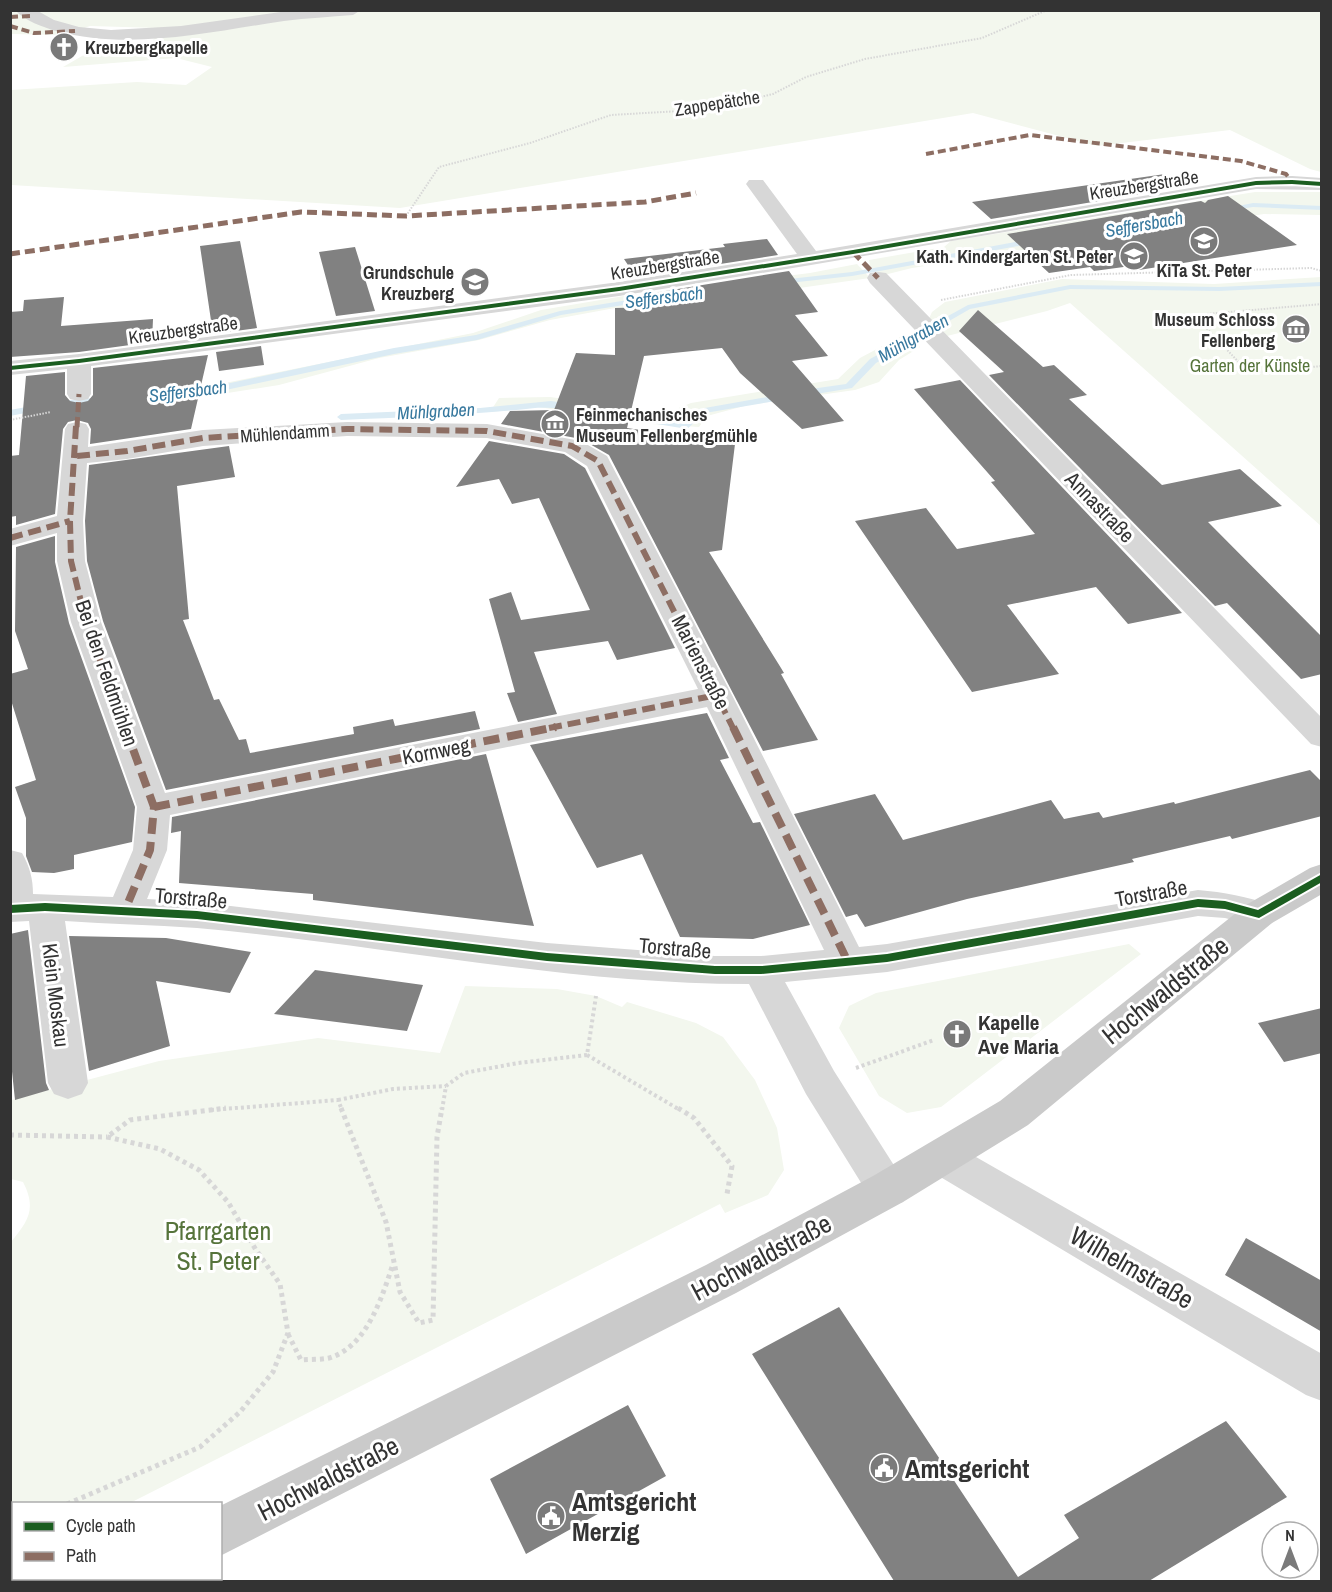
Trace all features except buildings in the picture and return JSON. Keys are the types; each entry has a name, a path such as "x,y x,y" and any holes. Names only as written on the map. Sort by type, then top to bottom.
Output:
{"main road":[{"path":"1259,914 1322,877"},
{"name":"Hochwaldstraße","path":"222,1531 721,1279 888,1189 1014,1113 1259,914"}],"street":[{"path":"22,10 48,24 105,34 181,31 353,10"},
{"path":"1292,182 1309,168 1322,164"},
{"name":"Kreuzbergstraße","path":"10,368 79,361 619,289 812,259 1256,183 1322,184"},
{"path":"756,184 812,259"},
{"name":"Annastraße","path":"878,278 914,312 1322,737"},
{"path":"79,361 79,394"},
{"name":"Bei den Feldmühlen","path":"77,429 77,456 70,521 71,561 86,622 154,807 150,850 125,910"},
{"name":"Mühlendamm","path":"77,456 127,451 203,438 347,429 495,432"},
{"name":"Marienstraße","path":"495,432 572,446 598,461 717,695 848,962"},
{"path":"10,538 70,521"},
{"name":"Kornweg","path":"154,807 717,695"},
{"name":"Klein Moskau","path":"10,862 68,1083"},
{"name":"Torstraße","path":"23,908 125,910 197,915 547,957 715,970 761,970 899,956 1198,903 1225,905 1259,914"},
{"path":"761,970 781,1015 818,1081 888,1189"},
{"name":"Wilhelmstraße","path":"941,1157 1322,1379"}],"path":[{"path":"914,312 1071,275 1300,268 1322,271"},
{"path":"1322,304 1194,315 1249,373 1322,366"},
{"path":"10,420 56,411"},
{"path":"587,1055 603,960"},
{"path":"818,1081 934,1040"},
{"path":"107,1137 130,1120 219,1109 338,1100 393,1089 447,1086 465,1073 587,1055 694,1118 732,1166 727,1194"},
{"path":"338,1100 386,1222 399,1292 419,1323 433,1320 437,1137 447,1086"},
{"path":"10,1135 107,1137 160,1149 199,1170 228,1202 256,1250 280,1284 288,1333 301,1360 331,1358 357,1341 380,1301 394,1262"},
{"path":"69,1502 200,1447 240,1412 273,1372 288,1333"}],"green space":[{"path":"10,11 1321,11 1321,172 1310,169 1230,130 1097,146 973,113 400,208 11,185 11,90 137,82 186,85 212,67 176,58 63,67 89,52 149,52 158,28 90,26 63,35 11,34"},
{"path":"1255,192 1321,192 1321,215 1264,214 912,268 880,276 870,266 869,260 944,247 951,241"},
{"path":"857,264 870,278 638,311 638,307 615,308 550,320 479,340 379,358 279,385 196,398 200,388 473,333 541,310 624,296 810,273"},
{"name":"Garten der Künste","path":"1321,277 1321,526 1070,303 943,337 927,323 932,312 945,302 1062,279 1214,284"},
{"path":"905,334 920,347 899,360 879,382 855,390 748,405 707,416 699,427 636,423 539,407 490,412 499,398 550,397 671,411 691,403 838,379 860,358"},
{"path":"1129,944 1141,954 941,1107 907,1113 879,1096 839,1028 849,1006 876,993"},
{"name":"Pfarrgarten St. Peter","path":"465,986 557,989 596,996 622,1007 627,1002 696,1023 723,1037 755,1080 777,1128 784,1170 768,1195 725,1213 720,1204 132,1502 12,1502 11,1564 11,1242 26,1221 30,1207 23,1182 11,1179 11,1100 159,1061 318,1038 440,1053"}],"waterway":[{"name":"Seffersbach","path":"1227,209 1253,205 1322,208"},
{"name":"Seffersbach","path":"780,282 852,274 1032,241"},
{"name":"Mühlgraben","path":"804,393 849,386 873,361 968,307 1070,287 1219,289 1322,284"},
{"name":"Seffersbach","path":"185,393 207,391 394,351 477,337 560,313 665,296"},
{"name":"Mühlgraben","path":"615,414 687,426 702,411 784,397"},
{"name":"Seffersbach","path":"60,404 102,400"},
{"name":"Mühlgraben","path":"341,417 480,411 551,404 571,407"},
{"name":"Seffersbach","path":"10,413 37,408"}],"marked path":[{"path":"10,17 30,16"},
{"path":"10,26 34,33 75,31"},
{"path":"926,154 1030,135 1241,161 1286,174 1292,182"},
{"path":"10,254 301,212 406,216 645,202 696,193"},
{"path":"853,252 878,278"},
{"path":"79,394 70,521 71,561 86,622 154,807 150,850 125,910"},
{"path":"77,456 127,451 203,438 347,429 487,431 572,446 598,461 717,695 848,962"},
{"path":"10,538 70,521"},
{"path":"154,807 717,695"}],"cycle path":[{"path":"10,368 79,361 619,289 853,252 1256,183 1322,184"},
{"path":"10,909 45,907 197,915 547,957 715,970 761,970 887,958 1198,903 1225,905 1259,914 1322,877"}],"place":[{"name":"Kreuzbergkapelle","path":"64,47"},
{"name":"KiTa St. Peter","path":"1204,241"},
{"name":"Kath. Kindergarten St. Peter","path":"1134,256"},
{"name":"Grundschule Kreuzberg","path":"475,282"},
{"name":"Museum Schloss Fellenberg","path":"1296,329"},
{"name":"Feinmechanisches Museum Fellenbergmühle","path":"555,424"},
{"name":"Kapelle Ave Maria","path":"957,1034"},
{"name":"Amtsgericht","path":"884,1468"},
{"name":"Amtsgericht Merzig","path":"551,1516"}]}
